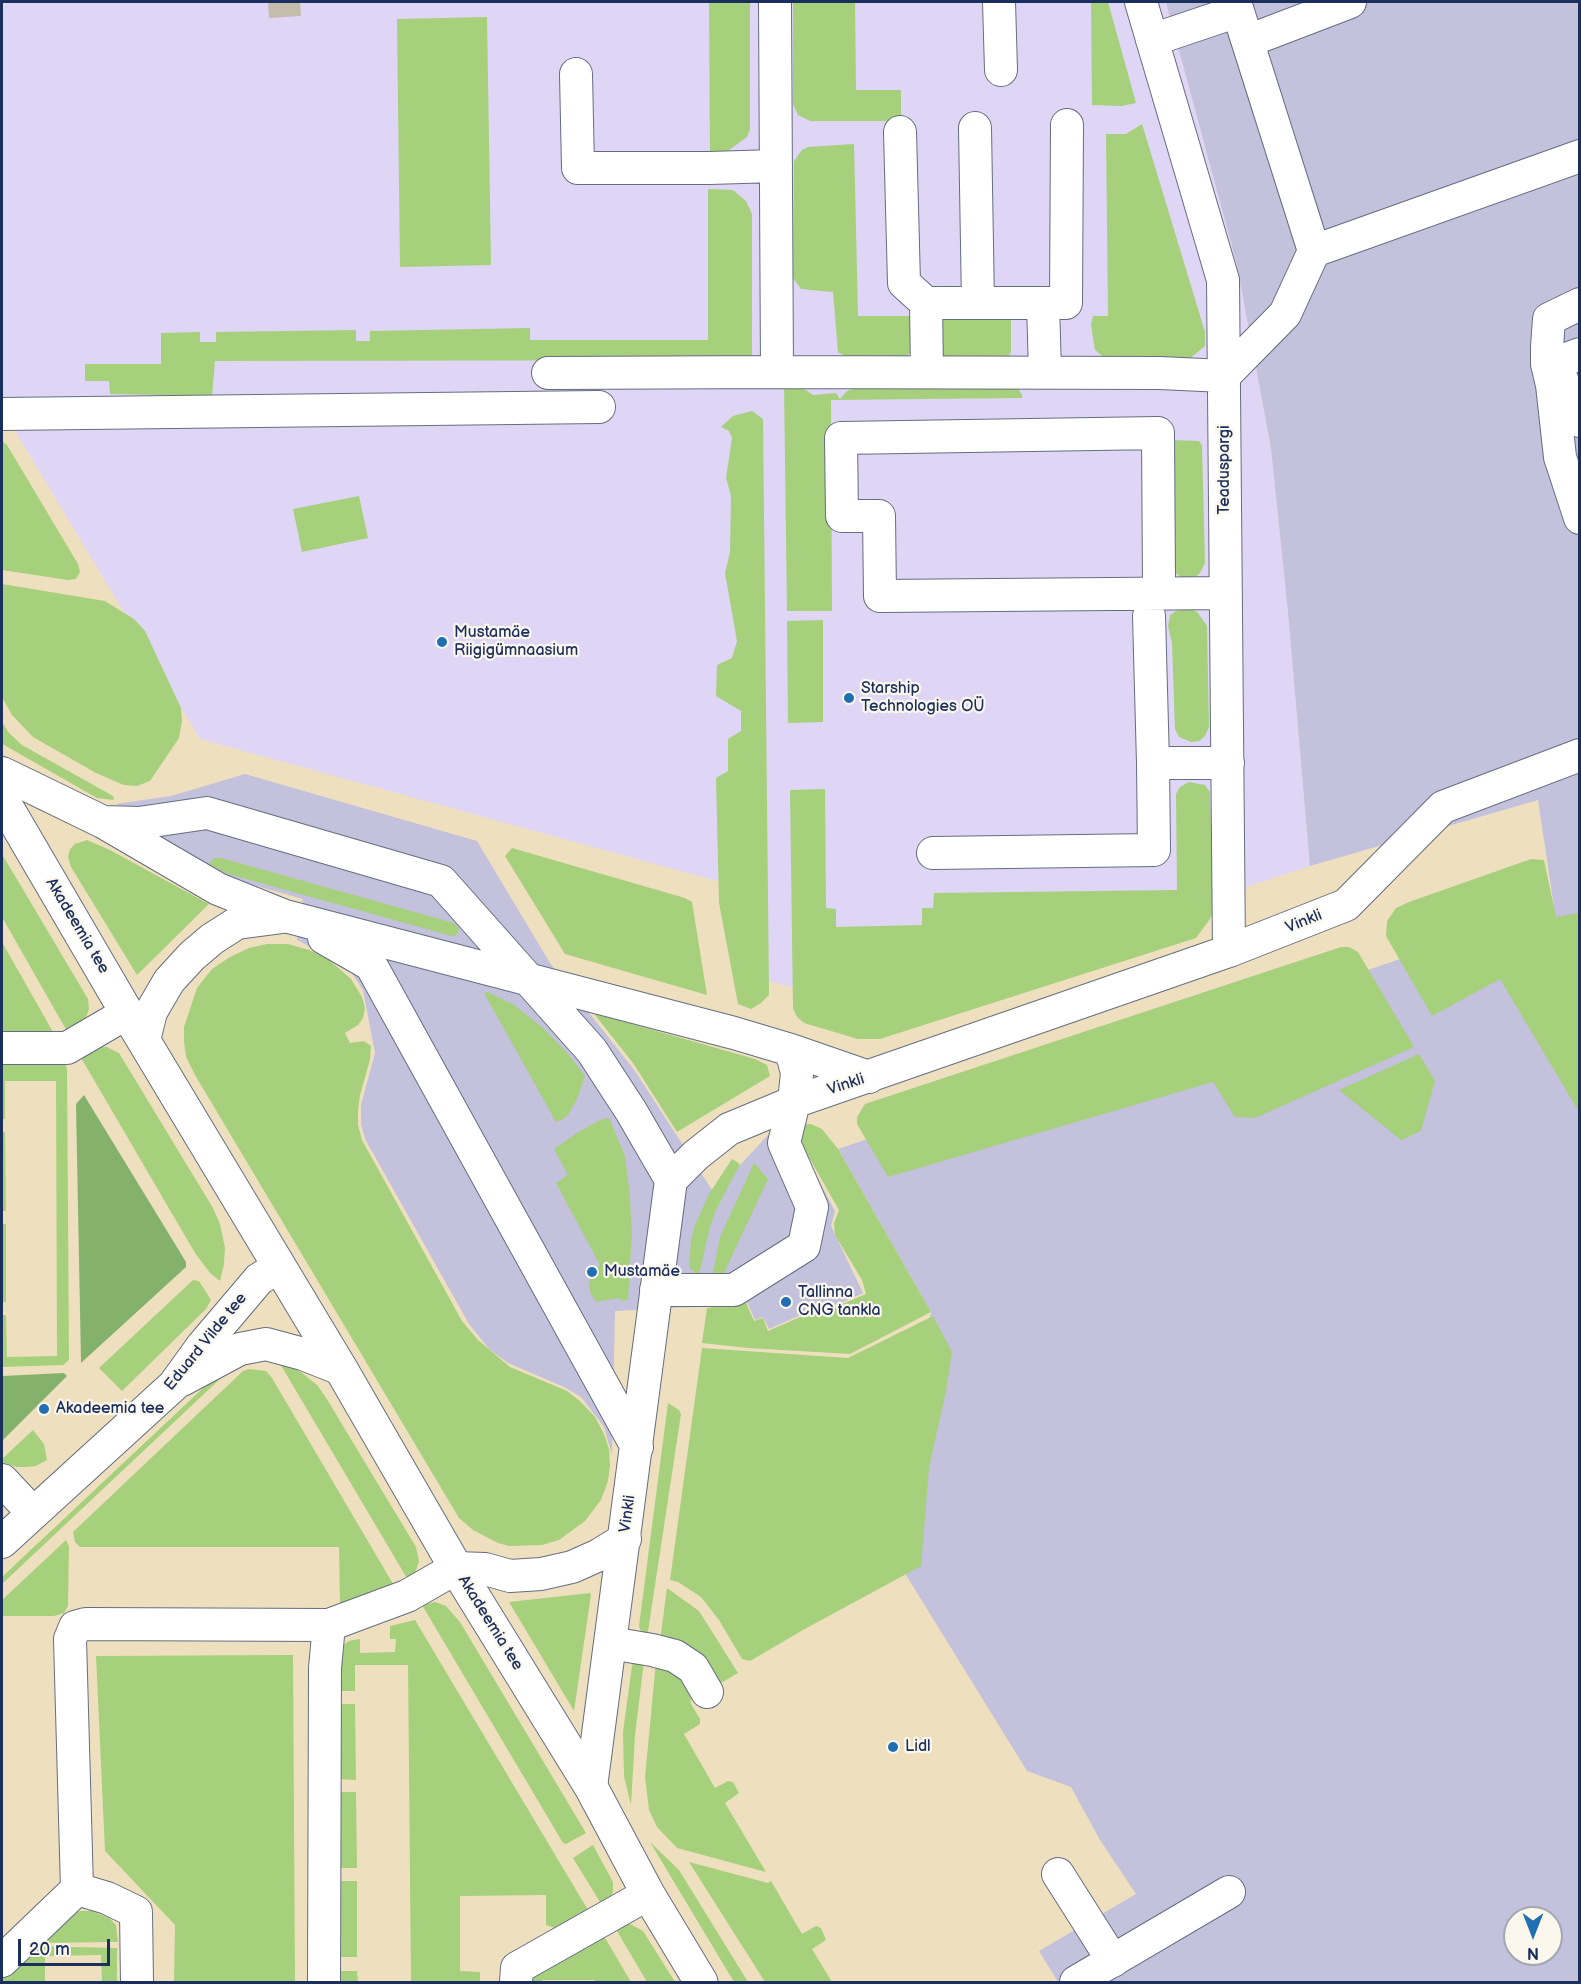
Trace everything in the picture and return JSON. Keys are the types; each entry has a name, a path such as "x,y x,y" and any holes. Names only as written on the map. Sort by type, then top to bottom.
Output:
{"main road":[{"name":"Akadeemia tee","path":"2,799 341,1369 456,1568 591,1787 648,1893 701,1983"}],"street":[{"path":"775,2 777,372"},
{"path":"999,2 1001,70"},
{"name":"Teaduspargi","path":"1141,2 1223,280 1229,951"},
{"path":"1248,41 1350,2"},
{"path":"548,374 1045,372 1224,375 1285,314 1314,251 1237,6 1152,40"},
{"path":"576,74 578,168 776,166"},
{"path":"900,132 904,283 926,303 1066,303 1067,125"},
{"path":"975,128 978,303"},
{"path":"1314,251 1580,156"},
{"path":"926,303 927,372"},
{"path":"1043,303 1045,372"},
{"path":"1562,367 1547,364 1549,318 1580,304"},
{"path":"1562,367 1580,421"},
{"path":"1562,367 1560,458 1579,515"},
{"path":"2,414 599,406"},
{"path":"933,853 1154,850 1150,604 1158,583 1158,433 841,438 842,516 879,516 880,596 1150,604 1226,593"},
{"name":"Vinkli","path":"591,1787 671,1180 696,1155 729,1129 794,1102 1229,951 1346,905 1443,807 1580,754"},
{"path":"1153,763 1228,763"},
{"path":"2,772 103,822 218,889 285,916 791,1050 869,1077"},
{"path":"103,822 139,823 207,813 441,881 592,1051 631,1111 671,1180"},
{"path":"2,1048 67,1048 135,1026 151,1012 169,981 192,956 212,939 237,923 285,916 371,965 637,1447"},
{"path":"656,1290 735,1290 804,1246 812,1206 784,1143 794,1102 796,1073 791,1050"},
{"name":"Eduard Vilde tee","path":"2,1542 174,1385 259,1279 279,1267"},
{"path":"174,1385 240,1349 266,1344 303,1354 341,1369"},
{"path":"2,1480 33,1513"},
{"path":"2,1961 77,1889 70,1639 75,1627 86,1624 329,1625 407,1596 456,1568 485,1569 510,1576 542,1574 572,1567 625,1539"},
{"path":"324,1983 325,1668 329,1625"},
{"path":"610,1643 675,1656 693,1668 707,1692"},
{"path":"1058,1874 1113,1961"},
{"path":"77,1889 107,1898 136,1912 137,1983"},
{"path":"516,1983 516,1968 648,1893"},
{"path":"1076,1983 1229,1893"}],"shaded area":[{"path":"2,2 1166,2 1237,265 1271,448 1310,866 873,1009 747,975 746,889 200,739 2,409"},
{"path":"1166,2 1579,2 1579,1982 1058,1982 1039,1951 1136,1894 1100,1840 1071,1787 1027,1771 906,1575 924,1355 931,1312 838,1149 1554,907 1538,800 1310,866 1271,448 1237,265"},
{"path":"245,774 477,841 550,963 635,1071 714,1193 768,1135 796,1137 835,1211 831,1226 863,1293 836,1305 832,1301 769,1329 763,1317 755,1320 745,1297 709,1306 615,1311 612,1455 604,1427 581,1397 564,1387 508,1363 489,1349 469,1324 365,1139 361,1124 361,1105 375,1053 363,990 347,966 297,940 303,899 189,867 116,804 171,796"}],"green space":[{"path":"709,2 750,2 750,129 747,137 722,155 710,154"},
{"path":"793,2 855,2 856,90 901,90 901,121 810,121 798,115 793,104"},
{"path":"1091,2 1108,2 1136,103 1121,106 1092,105"},
{"path":"487,17 491,265 400,267 397,19"},
{"path":"1142,124 1205,332 1205,346 1188,360 1107,360 1095,350 1091,325 1093,316 1108,316 1106,134 1126,134"},
{"path":"854,144 858,316 914,316 913,349 898,363 857,363 838,352 833,292 801,289 793,278 794,161 802,150 808,147"},
{"path":"708,189 733,190 746,201 752,214 752,360 215,361 212,396 110,394 109,381 85,381 85,364 161,364 161,333 200,332 200,342 216,342 216,332 356,330 356,341 370,341 370,331 530,328 530,340 708,340"},
{"path":"937,316 1011,316 1011,352 1007,359 943,357 939,349"},
{"path":"784,384 797,384 813,395 836,393 840,399 847,391 856,388 1016,385 1022,398 831,400 832,611 787,611"},
{"path":"752,411 763,419 769,995 751,1009 738,1004 719,903 716,778 728,771 728,739 741,731 741,711 716,696 717,665 732,658 737,641 725,573 730,552 731,496 726,478 732,438 729,431 721,427 733,416"},
{"path":"1170,440 1199,441 1202,445 1205,563 1200,573 1194,578 1184,579 1174,572"},
{"path":"2,441 7,445 78,564 80,572 76,579 68,580 2,570"},
{"path":"359,496 368,538 302,552 293,509"},
{"path":"2,584 105,601 134,619 145,631 181,708 182,721 179,738 150,781 137,786 124,785 96,773 33,737 12,715 2,697"},
{"path":"1184,609 1192,609 1198,613 1207,626 1209,727 1205,736 1199,741 1191,742 1179,737 1175,729 1172,643 1168,626 1170,615"},
{"path":"823,620 823,722 788,723 787,621"},
{"path":"2,722 9,733 22,745 113,796 114,800 97,798 4,745 2,743"},
{"path":"1189,782 1205,785 1210,792 1214,908 1210,919 1196,938 880,1039 858,1039 804,1023 797,1017 793,1008 790,790 825,789 826,908 836,909 836,927 922,925 922,908 933,908 934,893 1177,890 1176,794 1180,787"},
{"path":"87,840 110,850 209,904 137,975 71,867 68,857 70,849 75,844"},
{"path":"512,848 685,898 692,902 707,995 565,954 505,856"},
{"path":"2,854 88,999 89,1009 85,1020 68,1033 2,917"},
{"path":"214,858 221,858 454,923 459,929 458,933 452,936 228,874 209,864"},
{"path":"1531,859 1544,860 1556,917 1578,913 1579,1112 1500,979 1432,1016 1386,936 1387,921 1396,908"},
{"path":"2,942 53,1032 2,1039"},
{"path":"267,944 288,944 328,959 351,979 362,997 365,1008 363,1018 358,1025 345,1033 350,1043 364,1041 371,1046 358,1111 358,1125 362,1140 462,1321 478,1340 510,1367 567,1391 580,1401 595,1417 604,1434 609,1449 610,1465 608,1481 601,1500 585,1521 559,1540 542,1545 509,1546 473,1530 459,1518 186,1057 184,1027 197,988 212,969 230,957 249,948"},
{"path":"1341,947 1349,947 1358,952 1414,1047 1255,1118 1235,1117 1213,1082 888,1177 857,1124 857,1117 865,1104"},
{"path":"488,992 514,1005 543,1028 585,1076 577,1099 568,1115 563,1119 556,1122 484,993"},
{"path":"595,1015 755,1059 767,1065 770,1076 677,1132 633,1063"},
{"path":"97,1047 107,1047 119,1053 213,1208 220,1224 225,1248 220,1281 210,1273 195,1253 80,1056"},
{"path":"1419,1054 1435,1081 1421,1131 1401,1140 1339,1090"},
{"path":"62,1059 67,1068 69,1360 63,1365 2,1367 2,1315 6,1315 7,1357 57,1356 56,1081 5,1081 5,1119 2,1119 2,1061"},
{"path":"84,1095 186,1262 186,1267 81,1363 76,1104"},
{"path":"609,1118 625,1156 630,1197 632,1233 628,1300 622,1301 619,1298 596,1302 590,1292 589,1281 600,1265 556,1183 568,1175 554,1149 580,1131 600,1120"},
{"path":"807,1124 822,1129 838,1149 931,1312 850,1354 702,1343 707,1308 729,1305 744,1298 754,1321 763,1318 768,1331 832,1303 835,1307 866,1294 862,1280 835,1235 834,1223 839,1210 799,1137"},
{"path":"2,1132 5,1132 6,1211 2,1211"},
{"path":"732,1159 740,1164 710,1226 699,1276 689,1267 695,1225 709,1194"},
{"path":"754,1163 768,1179 723,1275 712,1277 720,1237"},
{"path":"2,1224 6,1224 6,1302 2,1302"},
{"path":"193,1280 199,1281 211,1300 206,1309 122,1391 99,1368"},
{"path":"933,1316 952,1352 929,1468 921,1566 750,1661 742,1659 719,1620 701,1597 678,1582 670,1580 702,1348 848,1358"},
{"path":"279,1362 301,1372 317,1385 416,1547 419,1561 415,1573 408,1580"},
{"path":"249,1369 266,1371 272,1378 396,1589 364,1603 340,1604 339,1547 80,1547 75,1542 73,1532 243,1371"},
{"path":"64,1373 67,1376 2,1441 2,1376"},
{"path":"218,1374 221,1378 2,1584 2,1577"},
{"path":"668,1403 681,1414 647,1638 642,1634 639,1626"},
{"path":"33,1430 44,1444 47,1460 36,1466 26,1467 16,1467 2,1462 2,1459"},
{"path":"66,1540 69,1546 68,1606 64,1613 54,1616 2,1616 2,1600"},
{"path":"667,1588 699,1611 738,1673 717,1683 660,1641"},
{"path":"590,1593 591,1595 574,1711 509,1602"},
{"path":"435,1602 446,1606 460,1622 586,1833 566,1844 563,1843 422,1605"},
{"path":"415,1620 591,1915 577,1924 555,1928 546,1925 546,1895 460,1896 460,1971 480,1972 480,1982 411,1982 408,1665 355,1665 355,1691 337,1691 338,1660 343,1645 360,1639 360,1653 395,1652 396,1639 390,1639 390,1626"},
{"path":"293,1655 295,1982 174,1982 175,1925 105,1851 96,1656"},
{"path":"644,1661 635,1735 631,1805 624,1776 623,1732 633,1662"},
{"path":"656,1662 667,1665 690,1686 691,1704 700,1719 700,1724 684,1734 715,1788 728,1781 733,1782 739,1793 725,1803 766,1872 677,1848 657,1827 649,1810 645,1777"},
{"path":"336,1704 355,1704 356,1780 337,1779"},
{"path":"337,1792 356,1792 357,1868 339,1868"},
{"path":"650,1842 679,1870 748,1982 734,1982"},
{"path":"593,1845 613,1882 610,1900 603,1907 573,1858"},
{"path":"689,1862 768,1883 771,1881 802,1934 816,1926 821,1928 826,1940 812,1949 832,1982 765,1982"},
{"path":"339,1881 357,1881 357,1957 339,1957"},
{"path":"80,1911 92,1911 109,1918 116,1925 118,1942 35,1943 66,1915"},
{"path":"621,1923 630,1924 643,1931 675,1982 647,1982 614,1926"},
{"path":"601,1931 631,1982 542,1980 542,1982 532,1982 533,1971"},
{"path":"31,1946 117,1948 117,1982 102,1982 101,1955 45,1956 45,1982 2,1982 2,1975"},
{"path":"339,1971 357,1971 358,1982 339,1982"}],"tunnel":[{"path":"284,2 285,17"}],"place":[{"name":"Mustamäe Riigigümnaasium","path":"442,642"},
{"name":"Starship Technologies OÜ","path":"849,698"},
{"name":"Mustamäe","path":"592,1272"},
{"name":"Tallinna CNG tankla","path":"786,1302"},
{"name":"Akadeemia tee","path":"44,1409"},
{"name":"Lidl","path":"893,1747"}]}
